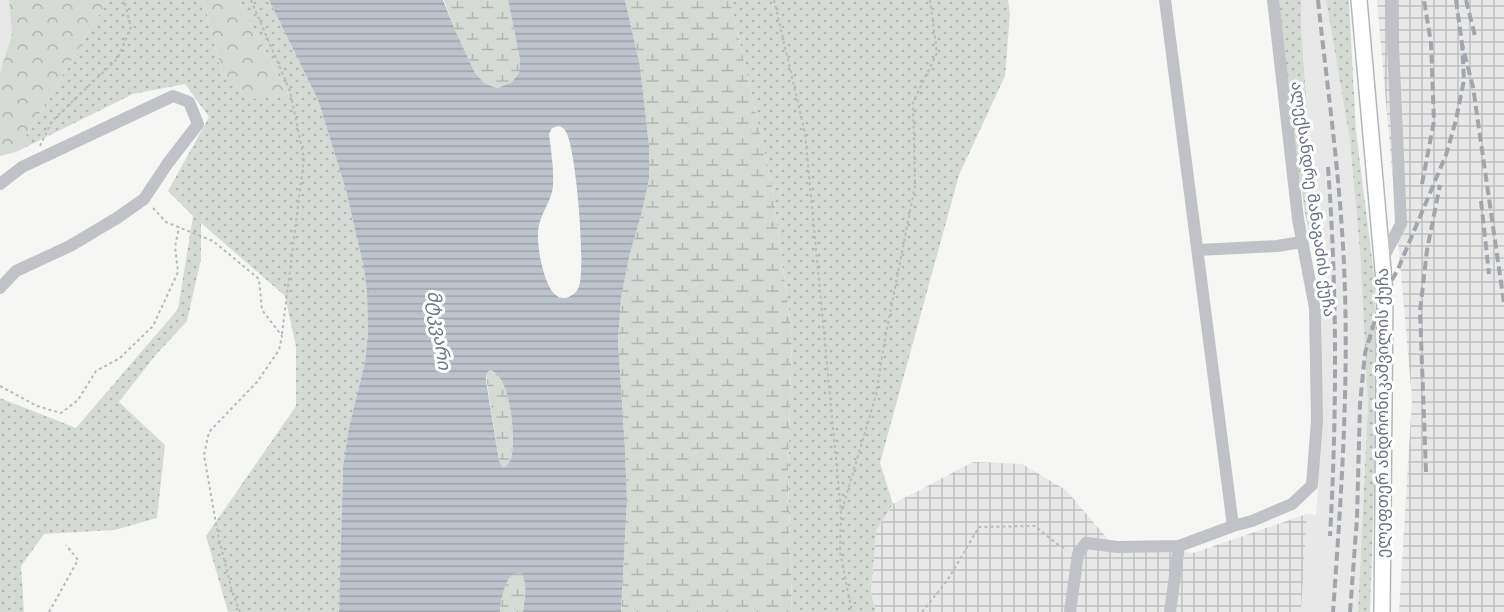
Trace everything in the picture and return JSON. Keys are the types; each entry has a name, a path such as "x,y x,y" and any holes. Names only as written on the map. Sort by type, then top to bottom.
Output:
{"main road":[{"name":"ელეფთერ ანდრონიკაშვილის ქუჩა","path":"1359,0 1385,293 1382,612"}],"street":[{"path":"1165,0 1233,526"},
{"name":"ალექსანდრე მანაგაძის ქუჩა","path":"1078,554 1086,543 1117,547 1179,546 1292,504 1312,485 1317,421 1315,308 1298,219 1273,0"},
{"path":"1382,260 1401,224 1391,0"},
{"path":"0,184 22,167 172,96 189,102 198,124 144,199 70,246 16,271 0,288"},
{"path":"1198,250 1277,246 1302,242"},
{"path":"1170,612 1179,546"},
{"path":"1070,612 1078,554"}],"path":[{"path":"31,163 52,122 118,58 131,27 124,0"},
{"path":"240,612 232,591 218,535 204,455 209,432 257,382 279,350 304,158 291,91 251,0"},
{"path":"774,0 804,133 841,512 840,552 852,612"},
{"path":"841,512 876,395 915,186 913,102 937,54 930,0"},
{"path":"144,199 166,222 213,241 259,279 262,310 282,336"},
{"path":"0,386 37,406 61,412 78,400 96,371 120,358 153,327 178,272 175,247 179,228"},
{"path":"367,292 377,291"},
{"path":"922,612 947,581 979,527 1035,526 1057,544 1078,554"},
{"path":"50,612 78,560 66,545"}],"shaded area":[{"path":"0,0 9,0 12,34 0,73"},
{"path":"1301,0 1326,0 1350,141 1360,251 1368,404 1358,612 1301,612 1307,514 1316,515 1319,475 1322,325"},
{"path":"1377,0 1504,0 1504,612 1399,612 1412,399"},
{"path":"973,462 1022,464 1066,490 1112,544 1193,553 1307,514 1301,612 876,612 871,593 876,531 893,504"}],"green space":[{"path":"9,0 108,0 16,152 0,156 0,73 12,34"},
{"path":"108,0 201,0 204,2 222,73 256,98 288,94 238,0 269,0 318,100 346,190 367,292 368,333 365,362 349,427 343,467 339,612 228,612 206,536 296,406 296,347 285,296 201,223 201,259 187,321 154,357 119,402 165,445 157,518 115,530 44,534 21,566 24,612 0,612 0,398 76,428 178,309 193,216 168,191 209,117 185,84 133,94 16,152"},
{"path":"201,0 238,0 288,94 255,99 222,73 204,2"},
{"path":"444,0 508,0 520,59 519,73 512,82 499,88 484,84 475,73"},
{"path":"625,0 730,0 771,179 792,334 788,476 792,612 621,612 627,501 618,341 621,298 649,179 649,145 640,66"},
{"path":"730,0 1008,0 1010,14 1005,76 959,175 880,463 893,504 876,531 871,593 876,612 792,612 788,476 792,334 771,179"},
{"path":"1278,0 1301,0 1319,279 1306,219 1290,117"},
{"path":"1326,0 1349,0 1356,131 1375,283 1378,368 1370,612 1358,612 1368,404 1360,251 1350,141"},
{"path":"490,369 497,373 503,382 512,421 512,454 506,466 503,467 499,461 486,376"},
{"path":"515,572 522,573 525,579 523,612 500,612 504,590 508,580"}],"water":[{"name":"მტკვარი","path":"269,0 443,0 475,73 485,84 498,88 512,82 519,73 520,59 508,0 625,0 640,66 649,145 649,179 621,298 618,341 627,501 621,612 523,612 525,583 523,574 514,573 507,582 500,612 339,612 343,467 349,427 365,362 368,333 367,292 346,190 318,100","holes":["559,126 565,130 570,142 581,233 579,286 574,294 566,298 557,296 548,283 541,263 538,241 539,225 553,186 549,134 552,128","490,370 497,374 503,383 512,421 512,454 508,464 503,467 499,461 486,382 486,376"]}],"railway":[{"path":"1318,0 1337,173 1345,279 1344,422 1333,612"},
{"path":"1422,184 1434,121 1431,43 1424,0"},
{"path":"1456,0 1462,44 1473,87 1504,303"},
{"path":"1466,0 1475,36"},
{"path":"1350,612 1357,518 1360,404 1365,353 1385,293 1398,269 1446,155 1464,80 1462,44"},
{"path":"1328,167 1335,351 1330,536"},
{"path":"1426,472 1420,311 1427,250 1440,185"},
{"path":"1481,201 1489,274"}]}
